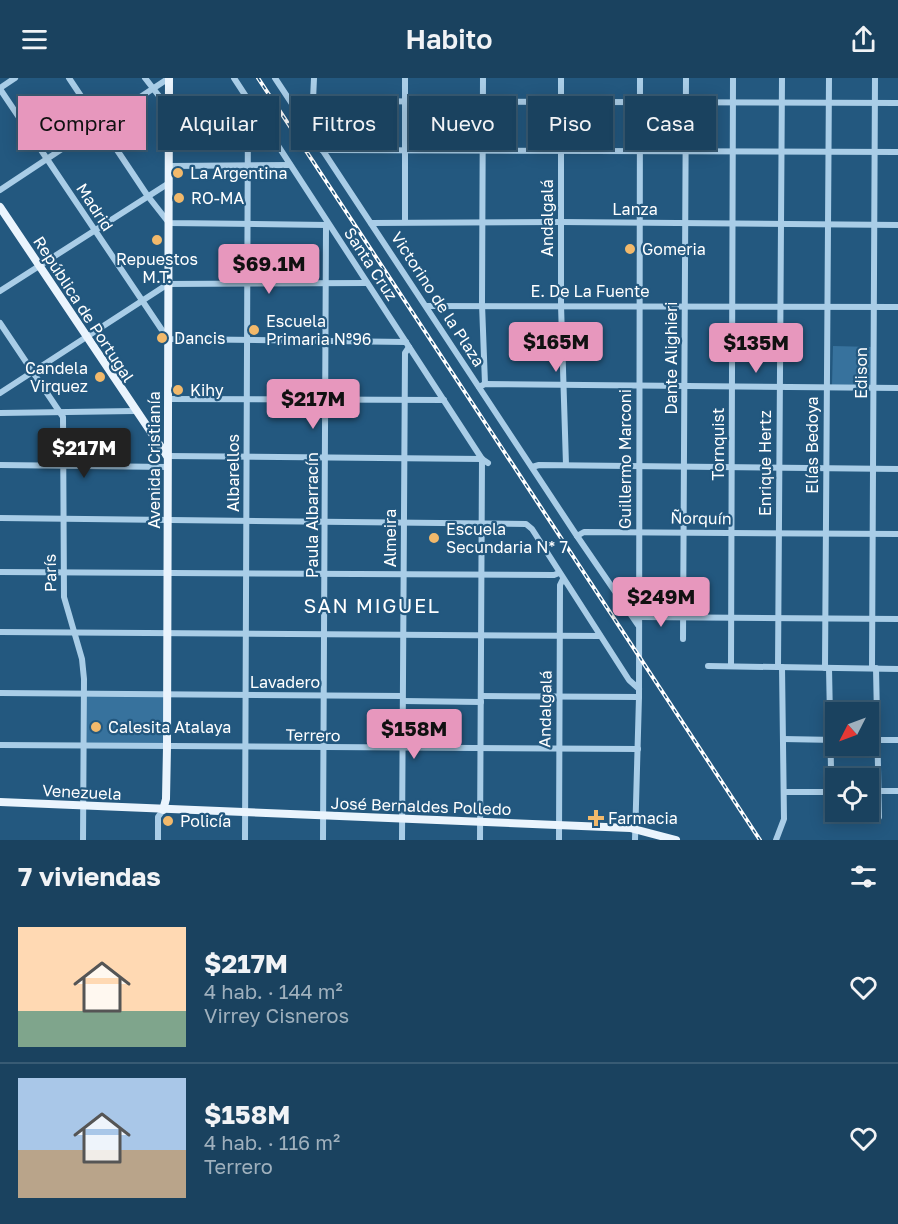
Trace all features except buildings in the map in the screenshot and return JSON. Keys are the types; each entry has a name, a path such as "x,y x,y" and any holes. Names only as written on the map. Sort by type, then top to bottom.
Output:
{"main road":[{"name":"Avenida Cristianía","path":"169,78 169,96"},
{"name":"Avenida Cristianía","path":"163,810 166,799 167,747 170,150"},
{"name":"República de Portugal","path":"0,207 167,456"},
{"name":"Venezuela","path":"0,802 163,810"},
{"name":"José Bernaldes Polledo","path":"163,810 559,824 636,829 676,840"}],"street":[{"path":"0,88 15,78"},
{"path":"69,78 80,96"},
{"path":"144,78 158,98"},
{"path":"142,96 169,78"},
{"name":"Santa Cruz","path":"234,78 244,96"},
{"name":"Victorino de la Plaza","path":"276,78 291,101"},
{"path":"314,78 314,96"},
{"path":"405,78 405,221"},
{"path":"483,78 483,96"},
{"name":"Andalgalá","path":"561,78 561,96"},
{"name":"Guillermo Marconi","path":"640,78 640,96"},
{"name":"Dante Alighieri","path":"686,78 687,96"},
{"name":"Tornquist","path":"731,666 733,78"},
{"name":"Enrique Hertz","path":"776,840 784,819 785,792 778,618 782,78"},
{"name":"Elías Bedoya","path":"829,78 825,618 830,702"},
{"name":"Edison","path":"875,78 872,619 876,702"},
{"name":"Madrid","path":"0,88 168,339"},
{"path":"397,100 406,100"},
{"path":"716,102 898,102"},
{"name":"Santa Cruz","path":"279,149 482,459 488,463"},
{"path":"397,149 406,149"},
{"path":"0,190 61,150"},
{"path":"116,150 169,224 327,225"},
{"name":"Albarellos","path":"245,840 248,150"},
{"name":"Victorino de la Plaza","path":"322,150 482,386 577,536 638,625"},
{"path":"484,150 482,386 898,388"},
{"path":"561,150 898,153"},
{"name":"Andalgalá","path":"561,150 561,305 566,465"},
{"name":"Guillermo Marconi","path":"635,840 639,697 640,151"},
{"name":"Dante Alighieri","path":"683,639 687,151"},
{"path":"170,166 290,165"},
{"path":"0,291 169,183"},
{"name":"Lanza","path":"371,223 405,221 685,222 898,225"},
{"name":"Paula Albarracín","path":"323,840 327,225"},
{"path":"0,393 168,284 367,283"},
{"name":"E. De La Fuente","path":"427,306 482,304 898,307"},
{"path":"0,322 61,413"},
{"path":"168,339 407,344"},
{"name":"Almeira","path":"402,840 404,400 407,344"},
{"path":"168,399 444,400"},
{"path":"0,413 135,411"},
{"name":"París","path":"61,413 63,417 62,572 64,602 75,633 84,670 83,840"},
{"path":"167,456 482,459 480,840"},
{"path":"0,465 168,467"},
{"path":"532,467 566,465 898,469"},
{"path":"0,519 482,522 529,525 629,680 639,689"},
{"name":"Ñorquín","path":"577,536 584,532 638,531 898,534"},
{"path":"0,572 561,576"},
{"name":"Andalgalá","path":"558,840 561,576"},
{"path":"638,617 898,619"},
{"path":"0,632 600,636"},
{"path":"708,666 898,669"},
{"name":"Lavadero","path":"0,693 324,696 403,699 639,697"},
{"path":"783,740 825,740"},
{"path":"879,740 898,740"},
{"name":"Terrero","path":"0,745 638,749"},
{"path":"879,791 898,791"},
{"path":"785,792 825,792"},
{"name":"Avenida Cristianía","path":"158,840 158,818 163,810"}],"shaded area":[{"path":"833,346 873,347 872,386 832,385"},
{"path":"86,696 165,696 165,747 87,746"}],"railway":[{"path":"258,78 760,840"}],"place":[{"name":"La Argentina","path":"178,173"},
{"name":"RO-MA","path":"179,198"},
{"name":"Repuestos M.T.","path":"157,240"},
{"name":"Gomeria","path":"630,249"},
{"name":"Escuela Primaria N°96","path":"254,330"},
{"name":"Dancis","path":"162,338"},
{"name":"Candela Virquez","path":"100,377"},
{"name":"Kihy","path":"178,390"},
{"name":"Escuela Secundaria N* 7","path":"434,538"},
{"name":"Calesita Atalaya","path":"96,727"},
{"name":"Farmacia","path":"596,818"},
{"name":"Policía","path":"168,821"}],"district":[{"name":"SAN MIGUEL","path":"372,605"}]}
